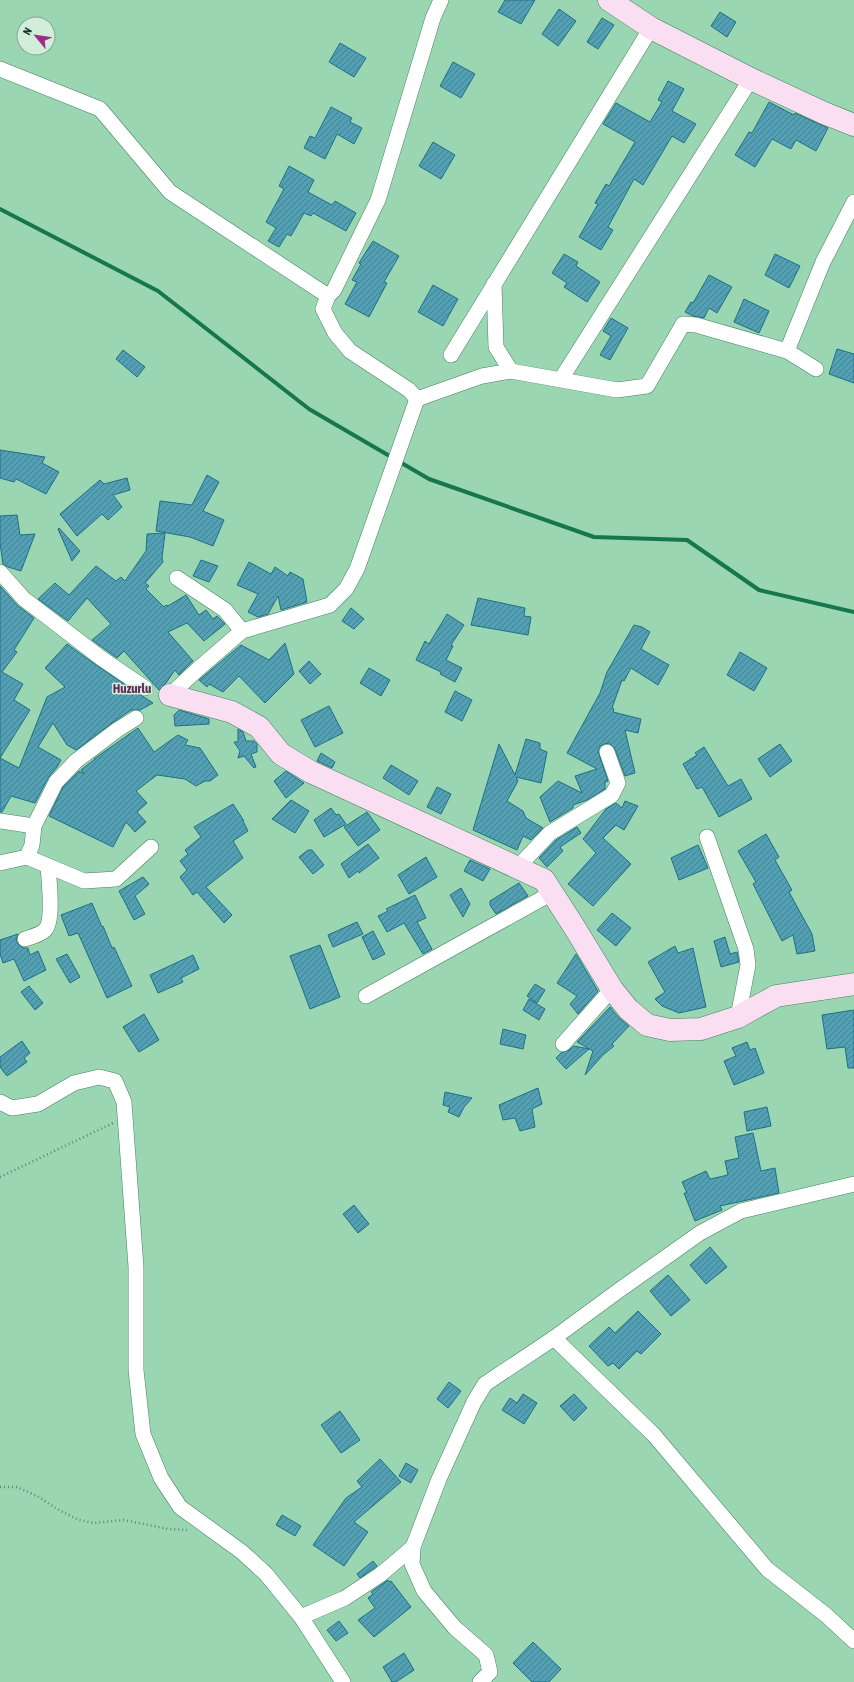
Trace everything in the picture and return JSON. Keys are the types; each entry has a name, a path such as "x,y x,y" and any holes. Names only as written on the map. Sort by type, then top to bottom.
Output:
{"street":[{"path":"417,399 409,390 350,351 334,333 323,309 328,296 334,290 378,200 433,18 441,0"},
{"path":"609,0 651,28 751,79 824,113 854,125"},
{"path":"451,354 651,28"},
{"path":"0,69 100,109 170,192 328,296"},
{"path":"562,379 751,79"},
{"path":"787,351 823,262 854,202"},
{"path":"494,284 496,347 510,371"},
{"path":"417,399 482,376 510,371 562,379 617,390 646,386 683,324 696,325 787,351 816,369"},
{"path":"170,694 242,631 330,605 346,589 357,569 417,399"},
{"path":"0,572 24,599 101,658 145,688"},
{"path":"177,578 225,610 242,631"},
{"path":"170,694 232,712 259,726 281,754 311,772 544,880 612,989 628,1009 647,1025 670,1030 701,1029 738,1017 776,996 854,984"},
{"path":"27,857 32,845 34,826 56,782 76,761 117,730 136,718"},
{"path":"518,867 550,833 612,795 618,783 607,752"},
{"path":"0,821 34,826"},
{"path":"707,837 746,949 748,965 738,1017"},
{"path":"0,863 27,857 84,881 116,879 151,847"},
{"path":"25,939 44,931 49,925 51,912 48,866"},
{"path":"366,996 552,893"},
{"path":"563,1044 612,989"},
{"path":"0,1102 12,1108 38,1104 74,1083 99,1078 115,1081 124,1102 136,1267 136,1370 143,1434 161,1478 180,1507 242,1552 266,1574 301,1617 343,1682"},
{"path":"480,1682 490,1672 486,1655 455,1628 424,1591 412,1564 413,1547 439,1479 474,1402 485,1384 554,1338 618,1290 700,1233 741,1211 854,1184"},
{"path":"554,1338 654,1436 768,1569 826,1615 854,1641"},
{"path":"301,1617 345,1598 380,1575 413,1547"}],"path":[{"path":"0,1177 125,1118"},
{"path":"0,1487 17,1487 39,1497 57,1509 79,1520 94,1523 124,1520 168,1528 192,1530 205,1524"}],"building":[{"path":"505,0 535,0 521,24 498,12"},
{"path":"559,9 576,21 558,46 542,34"},
{"path":"720,12 736,22 727,37 711,26"},
{"path":"602,18 614,25 598,49 587,42"},
{"path":"340,43 366,58 354,77 329,62"},
{"path":"453,62 475,74 461,98 440,86"},
{"path":"668,81 684,89 672,111 696,124 684,143 672,136 643,185 634,179 608,227 613,230 601,250 579,237 598,204 595,203 606,184 609,186 635,142 603,124 616,103 650,122 662,102 658,100"},
{"path":"769,102 794,115 795,113 828,128 816,151 796,140 791,149 772,139 755,167 735,155 749,132 752,133"},
{"path":"331,107 352,118 350,122 362,128 354,144 337,134 325,159 304,148 310,136 315,138"},
{"path":"433,142 455,155 441,179 419,166"},
{"path":"289,166 314,180 308,192 332,205 335,201 356,213 346,231 313,213 311,216 304,213 291,236 287,234 279,247 268,241 276,228 266,222 284,189 279,186"},
{"path":"373,241 399,256 384,282 387,283 369,317 345,304 357,282 352,280 361,264 359,263"},
{"path":"564,254 578,262 576,266 600,282 587,302 564,287 567,283 552,273"},
{"path":"775,254 800,266 789,288 765,275"},
{"path":"709,275 732,287 717,313 709,308 704,318 693,316 685,312 691,302 693,303"},
{"path":"433,285 458,299 443,326 418,312"},
{"path":"744,299 769,311 759,333 734,322"},
{"path":"611,318 628,328 610,360 600,355 611,336 603,331"},
{"path":"837,349 854,354 854,383 829,374"},
{"path":"123,350 145,367 137,377 116,359"},
{"path":"0,450 45,457 42,463 59,472 46,494 16,479 14,482 0,478"},
{"path":"207,475 219,482 203,511 224,520 213,546 190,537 156,531 160,501 192,505"},
{"path":"127,478 130,490 113,495 122,507 108,520 102,514 77,536 60,514 100,480 104,484"},
{"path":"17,515 20,535 35,534 21,571 3,564 0,543 0,516"},
{"path":"59,528 80,551 72,561 58,529"},
{"path":"165,533 162,558 163,562 145,583 149,586 146,589 164,607 186,595 199,615 206,610 213,619 217,616 225,624 204,641 187,623 168,632 193,661 179,675 175,670 159,690 124,651 117,658 92,640 111,624 87,598 68,621 38,599 55,583 69,595 96,566 116,581 121,577 125,581 146,551 147,534"},
{"path":"201,560 218,566 209,582 193,576"},
{"path":"249,562 271,574 275,567 288,576 290,572 303,579 307,602 281,610 278,596 268,614 258,617 248,612 258,594 237,585"},
{"path":"0,586 17,605 34,618 14,650 17,652 2,672 23,684 14,700 30,710 0,758"},
{"path":"478,598 525,608 524,616 531,617 528,635 471,625"},
{"path":"351,608 364,619 354,629 342,621"},
{"path":"447,614 464,625 451,645 453,646 446,660 462,668 455,682 440,674 441,672 416,660 425,641 429,644"},
{"path":"634,625 642,627 650,632 641,649 669,665 658,685 631,668 624,681 622,680 612,708 614,709 613,712 641,719 638,733 625,730 635,773 625,776 615,749 609,743 600,746 598,751 608,781 605,782 605,789 587,800 573,805 573,808 550,822 540,797 558,781 582,793 575,776 597,769 567,753 600,693 607,672"},
{"path":"285,643 294,674 265,703 239,676 223,692 209,684 207,687 199,680 241,645 269,660"},
{"path":"67,644 153,703 140,710 131,710 76,750 67,745 53,723 38,747 61,760 48,778 35,803 11,796 2,812 0,812 0,758 19,768 47,697 65,687 45,668"},
{"path":"740,652 767,668 754,691 727,675"},
{"path":"309,661 321,674 310,684 299,671"},
{"path":"369,668 390,680 381,696 360,683"},
{"path":"455,691 472,700 462,721 445,712"},
{"path":"329,706 343,733 315,747 301,720"},
{"path":"179,710 209,719 209,724 175,726 174,715"},
{"path":"138,728 154,752 178,735 188,740 185,745 200,748 218,775 210,781 205,781 196,786 185,779 157,775 136,791 147,803 137,812 146,822 135,832 126,822 113,847 49,816 63,787 79,771 84,774 81,770"},
{"path":"238,729 243,732 246,741 254,741 257,744 257,752 251,754 256,767 254,768 244,756 238,758 240,751 234,742 238,742"},
{"path":"526,739 540,743 540,749 547,752 541,783 516,777 518,781 507,801 523,811 526,818 543,828 531,840 523,836 517,850 473,830 499,744 515,775"},
{"path":"780,744 792,761 770,777 758,759"},
{"path":"704,747 728,786 741,779 752,799 719,817 702,787 697,789 683,764 697,755 695,753"},
{"path":"321,753 335,762 332,768 317,761"},
{"path":"391,765 418,781 409,795 383,778"},
{"path":"286,771 304,783 286,798 274,781"},
{"path":"437,787 451,794 441,814 427,807"},
{"path":"291,800 309,811 295,833 272,819"},
{"path":"625,801 638,806 624,830 616,825 603,838 631,864 593,906 568,884 596,853 583,839 606,809 616,803 622,808"},
{"path":"233,804 244,821 248,831 233,841 243,858 206,887 232,915 224,923 197,892 193,895 180,877 187,870 180,861 188,854 185,850 201,837 194,827"},
{"path":"331,808 336,815 339,814 346,824 324,837 314,820"},
{"path":"367,812 380,830 358,846 344,827"},
{"path":"577,827 581,833 560,847 563,851 547,867 539,858 556,840"},
{"path":"766,834 779,857 775,860 792,890 789,892 812,934 815,951 797,954 793,935 782,941 753,884 756,882 738,851"},
{"path":"368,844 379,858 359,873 358,871 349,878 341,864"},
{"path":"698,845 708,868 679,880 671,858"},
{"path":"308,850 312,850 324,865 313,874 299,857"},
{"path":"426,857 437,877 409,894 398,875"},
{"path":"470,860 490,869 483,881 464,871"},
{"path":"143,877 149,884 135,896 145,914 134,920 119,891"},
{"path":"519,883 528,896 496,914 490,905 490,901"},
{"path":"461,888 470,904 463,917 450,895"},
{"path":"415,895 426,918 417,922 432,949 423,954 404,923 387,932 378,916 388,911 386,909"},
{"path":"92,903 112,948 114,947 132,986 107,998 78,933 69,936 61,915"},
{"path":"612,913 631,928 616,946 597,930"},
{"path":"357,922 363,934 333,947 328,935"},
{"path":"373,931 385,954 373,960 362,937"},
{"path":"18,934 16,941 19,945 23,948 28,948 30,955 38,951 46,970 24,981 14,959 3,963 0,954 0,940"},
{"path":"725,937 730,954 737,952 739,962 721,967 714,941"},
{"path":"320,945 340,997 310,1009 290,956"},
{"path":"675,946 678,953 693,948 706,1007 679,1013 662,1006 655,999 665,992 648,962"},
{"path":"67,954 80,977 70,983 56,959"},
{"path":"576,954 598,991 578,1014 570,1004 577,996 557,983"},
{"path":"193,955 199,969 181,978 183,982 158,993 150,975"},
{"path":"535,984 545,990 537,1003 527,996"},
{"path":"29,986 43,1003 35,1010 21,992"},
{"path":"529,999 545,1009 539,1020 523,1010"},
{"path":"610,1007 618,1017 629,1026 612,1044 614,1046 603,1055 585,1075 593,1051 577,1042"},
{"path":"854,1010 854,1068 848,1068 845,1047 827,1049 822,1015"},
{"path":"144,1014 159,1040 139,1052 123,1027"},
{"path":"503,1029 526,1035 523,1049 500,1044"},
{"path":"22,1041 30,1053 24,1058 27,1062 7,1076 0,1067 0,1057"},
{"path":"747,1042 750,1050 755,1048 764,1073 734,1085 724,1061 736,1056 732,1048"},
{"path":"574,1046 589,1049 566,1069 556,1058 561,1053"},
{"path":"538,1088 542,1104 532,1109 535,1127 520,1131 515,1118 503,1120 499,1105"},
{"path":"445,1092 472,1098 464,1107 459,1117 448,1112 450,1107 443,1105"},
{"path":"767,1107 771,1126 747,1131 744,1112"},
{"path":"753,1133 761,1171 775,1168 779,1193 720,1206 722,1210 695,1221 684,1193 687,1193 682,1182 706,1171 710,1179 728,1175 725,1161 739,1158 735,1137"},
{"path":"354,1205 369,1224 358,1233 343,1214"},
{"path":"710,1247 727,1267 706,1284 690,1265"},
{"path":"668,1275 690,1300 671,1316 650,1291"},
{"path":"638,1311 661,1334 641,1354 637,1351 619,1369 613,1363 608,1366 589,1346 609,1327 615,1333"},
{"path":"449,1382 461,1391 448,1408 437,1399"},
{"path":"523,1394 537,1403 524,1424 502,1410 510,1398 517,1403"},
{"path":"574,1394 587,1408 574,1421 560,1406"},
{"path":"340,1411 360,1440 341,1453 321,1425"},
{"path":"380,1459 401,1482 354,1522 368,1532 344,1566 313,1545 346,1498 362,1487 357,1481"},
{"path":"406,1463 418,1470 411,1483 399,1476"},
{"path":"282,1515 301,1526 295,1536 276,1525"},
{"path":"373,1561 377,1566 360,1578 357,1574"},
{"path":"388,1580 389,1582 391,1581 411,1607 374,1637 358,1620 375,1608 368,1598 373,1594 371,1592"},
{"path":"339,1621 348,1633 336,1641 327,1630"},
{"path":"533,1642 561,1669 549,1682 532,1682 513,1663"},
{"path":"404,1653 414,1670 396,1682 392,1682 383,1667"}],"waterway":[{"path":"0,209 158,291 309,409 429,479 594,537 687,540 759,590 854,612"}],"district":[{"name":"Huzurlu","path":"132,688"}]}
